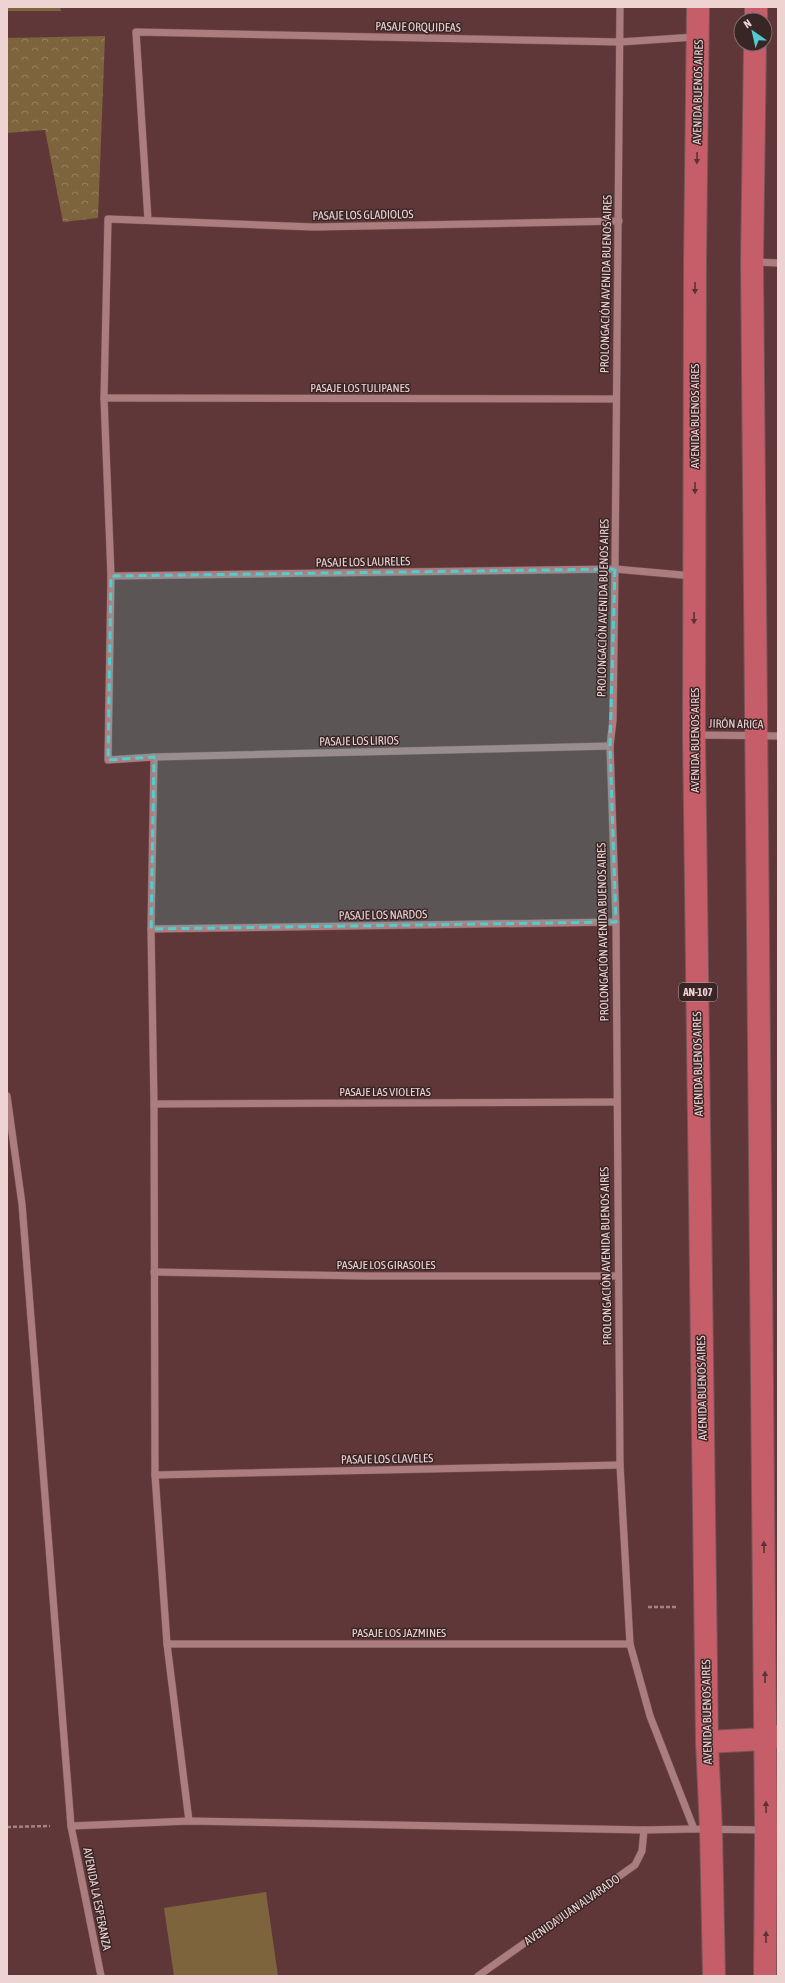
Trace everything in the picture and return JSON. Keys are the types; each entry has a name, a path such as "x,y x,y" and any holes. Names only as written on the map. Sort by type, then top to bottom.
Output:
{"main road":[{"name":"AVENIDA BUENOS AIRES","path":"698,7 699,37 695,262 694,735 707,1742 703,1829 714,1976"},
{"path":"755,52 752,262 757,735 772,1738 766,1830 765,1976"},
{"path":"707,1742 772,1738"},
{"path":"772,1738 778,1771"}],"street":[{"name":"PROLONGACIÓN AVENIDA BUENOS AIRES","path":"620,7 613,720 610,746 616,922 616,1102 620,1465 630,1644 650,1716 703,1829"},
{"name":"PASAJE ORQUIDEAS","path":"148,220 136,32 620,42 699,37"},
{"name":"PASAJE LOS GLADIOLOS","path":"104,398 108,219 314,227 619,222"},
{"path":"752,262 778,263"},
{"path":"104,398 111,576"},
{"name":"PASAJE LOS TULIPANES","path":"104,398 616,399"},
{"name":"PASAJE LOS LAURELES","path":"111,576 615,569 694,576"},
{"name":"PASAJE LOS LIRIOS","path":"111,576 108,760 154,757 610,746"},
{"name":"JIRÓN ARICA","path":"694,735 778,736"},
{"path":"154,757 151,929 154,1104 155,1475 167,1644 190,1821"},
{"name":"PASAJE LOS NARDOS","path":"151,929 616,922"},
{"name":"AVENIDA LA ESPERANZA","path":"7,1096 22,1204 71,1826 101,1976"},
{"name":"PASAJE LAS VIOLETAS","path":"154,1104 616,1102"},
{"name":"PASAJE LOS GIRASOLES","path":"154,1272 365,1276 618,1276"},
{"name":"PASAJE LOS CLAVELES","path":"155,1475 620,1465"},
{"name":"PASAJE LOS JAZMINES","path":"167,1644 630,1644"},
{"path":"71,1826 190,1821 644,1830 766,1830"},
{"name":"AVENIDA JUAN ALVARADO","path":"478,1976 635,1865 642,1851 644,1830"}],"path":[{"path":"7,1827 71,1826"}],"highlighted area":[{"path":"615,569 610,746 616,922 151,929 154,757 108,760 111,576"}],"green space":[{"path":"7,7 60,7 61,11 7,11"},
{"path":"105,36 98,218 63,222 45,130 7,133 7,38"},
{"path":"266,1892 278,1976 174,1976 164,1908"}]}
